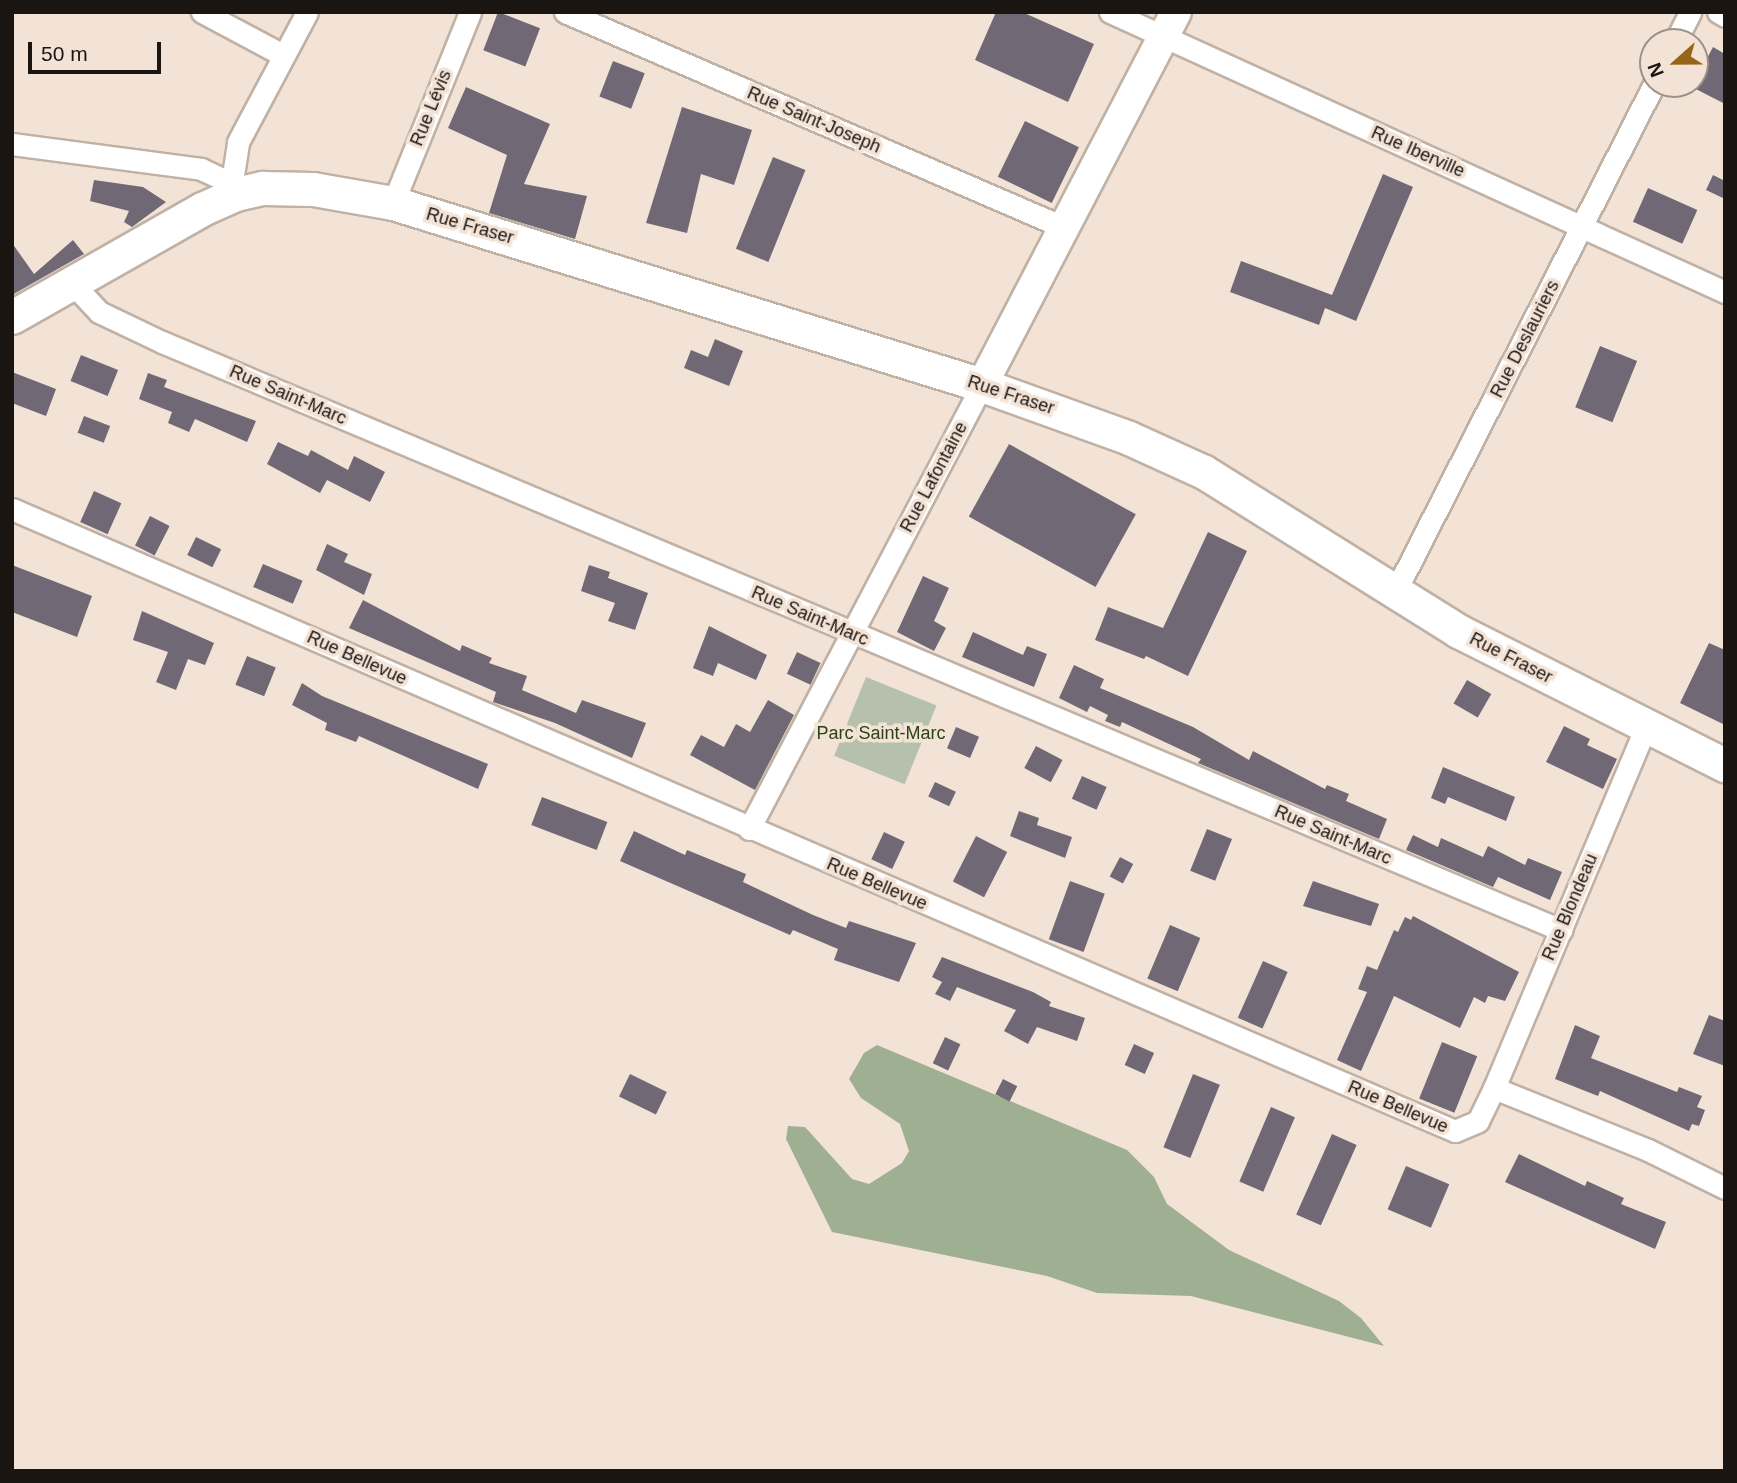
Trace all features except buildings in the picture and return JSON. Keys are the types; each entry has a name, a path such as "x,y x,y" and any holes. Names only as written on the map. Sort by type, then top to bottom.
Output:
{"main road":[{"name":"Rue Lafontaine","path":"982,385 1169,24"},
{"name":"Rue Fraser","path":"230,183 263,188 334,190 393,203 1067,413 1204,472 1394,594 1725,765"},
{"path":"12,317 116,258 230,183"}],"street":[{"path":"202,12 283,55"},
{"path":"230,183 238,142 307,12"},
{"name":"Rue Lévis","path":"393,203 470,12"},
{"name":"Rue Saint-Joseph","path":"565,12 1063,227"},
{"name":"Rue Iberville","path":"1111,12 1169,24 1583,226 1725,292"},
{"path":"1682,28 1690,12"},
{"path":"1718,12 1725,16"},
{"name":"Rue Deslauriers","path":"1394,594 1647,98"},
{"name":"Rue Fraser","path":"12,144 201,169 230,183"},
{"name":"Rue Saint-Marc","path":"72,283 99,312 162,342 1561,930"},
{"name":"Rue Lafontaine","path":"749,829 982,385"},
{"name":"Rue Bellevue","path":"12,509 749,829 1455,1131 1478,1121 1494,1088"},
{"name":"Rue Blondeau","path":"1494,1088 1646,726"},
{"path":"1494,1088 1648,1150 1725,1188"}],"green space":[{"name":"Parc Saint-Marc","path":"866,677 936,705 905,784 834,756"},
{"path":"877,1045 1127,1150 1154,1177 1167,1204 1229,1250 1339,1301 1361,1318 1384,1346 1191,1296 1097,1293 1047,1276 832,1232 786,1139 788,1126 805,1127 852,1179 869,1184 902,1163 909,1151 900,1124 861,1098 849,1079 864,1053"}]}
